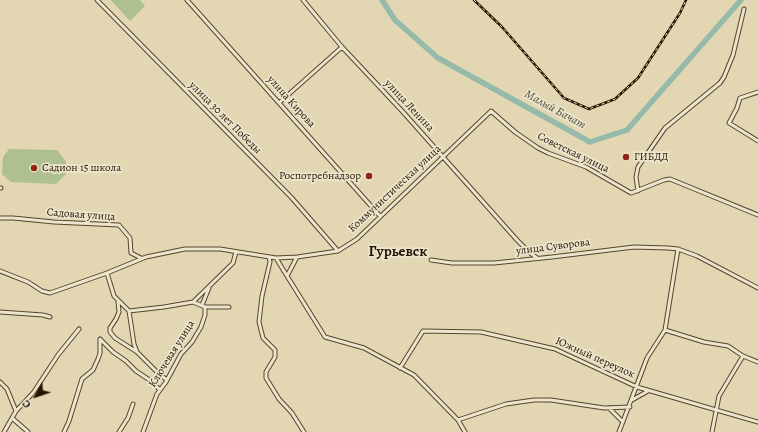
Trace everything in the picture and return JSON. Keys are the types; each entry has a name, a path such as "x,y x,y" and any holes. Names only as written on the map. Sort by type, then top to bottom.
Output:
{"street":[{"name":"улица 30 лет Победы","path":"97,0 291,198 338,251"},
{"name":"улица Кирова","path":"187,0 280,102 380,216"},
{"name":"улица Ленина","path":"303,0 342,47 403,112 517,240 537,258"},
{"path":"744,9 732,55 724,77 720,83 665,128 638,167 636,177 638,191 670,179 758,215"},
{"path":"280,102 342,47"},
{"path":"758,93 746,95 740,98 737,108 728,123 758,141"},
{"name":"Коммунистическая улица","path":"0,270 28,282 42,291 50,293 107,273 141,259 160,253 185,249 204,248 276,258 297,257 338,251 357,239 491,111"},
{"name":"Советская улица","path":"491,111 515,132 538,148 592,170 631,194 638,191"},
{"name":"Садовая улица","path":"0,218 118,225 130,238 131,253 141,259"},
{"name":"улица Суворова","path":"431,260 439,262 469,263 503,262 634,247 678,249"},
{"path":"619,432 630,407 647,358 665,330 678,249 711,263 758,288"},
{"path":"193,302 232,264 236,252"},
{"path":"269,257 270,262 262,296 259,322 263,338 275,350 275,357 266,372 266,378 279,399 298,422 304,432"},
{"path":"287,276 297,257"},
{"path":"276,258 325,337 364,348 414,376 458,420 465,432"},
{"path":"107,273 113,294 129,311 134,344 137,352"},
{"name":"Ключевая улица","path":"143,432 154,401 160,390 168,380 181,354 192,342 201,327 205,315 204,306 209,286"},
{"path":"117,300 119,312 110,328 110,332 115,338 137,352 158,374 168,380"},
{"path":"129,311 193,302 204,306 229,307"},
{"path":"0,312 43,315 50,317"},
{"path":"4,432 16,411 33,393 58,355 79,329"},
{"path":"665,330 704,342 728,346 743,356 758,362"},
{"name":"Южный переулок","path":"400,368 423,331 480,332 556,349 637,387"},
{"path":"64,432 82,379 93,370 98,359 100,353 100,339 113,352 151,381 160,390"},
{"path":"712,432 718,396 743,356"},
{"path":"0,382 7,389 16,411"},
{"path":"637,387 758,422"},
{"path":"632,400 648,391"},
{"path":"458,420 506,404 534,400 551,400 609,408 630,407"},
{"path":"119,432 128,418 133,404"},
{"path":"609,408 623,422"},
{"path":"12,418 28,432"}],"green space":[{"path":"111,0 140,0 145,6 130,21"},
{"name":"Садион 15 школа","path":"9,149 57,150 66,161 66,174 56,184 11,182 2,174 3,157"}],"waterway":[{"name":"Малый Бачат","path":"382,0 395,20 438,58 590,142 627,130 741,0"}],"railway":[{"path":"474,0 502,27 564,98 589,109 615,99 638,78 680,13 686,0"}],"place":[{"name":"ГИБДД","path":"626,157"},
{"name":"Садион 15 школа","path":"34,168"},
{"name":"Роспотребнадзор","path":"369,176"}],"district":[{"name":"Гурьевск","path":"398,252"}]}
